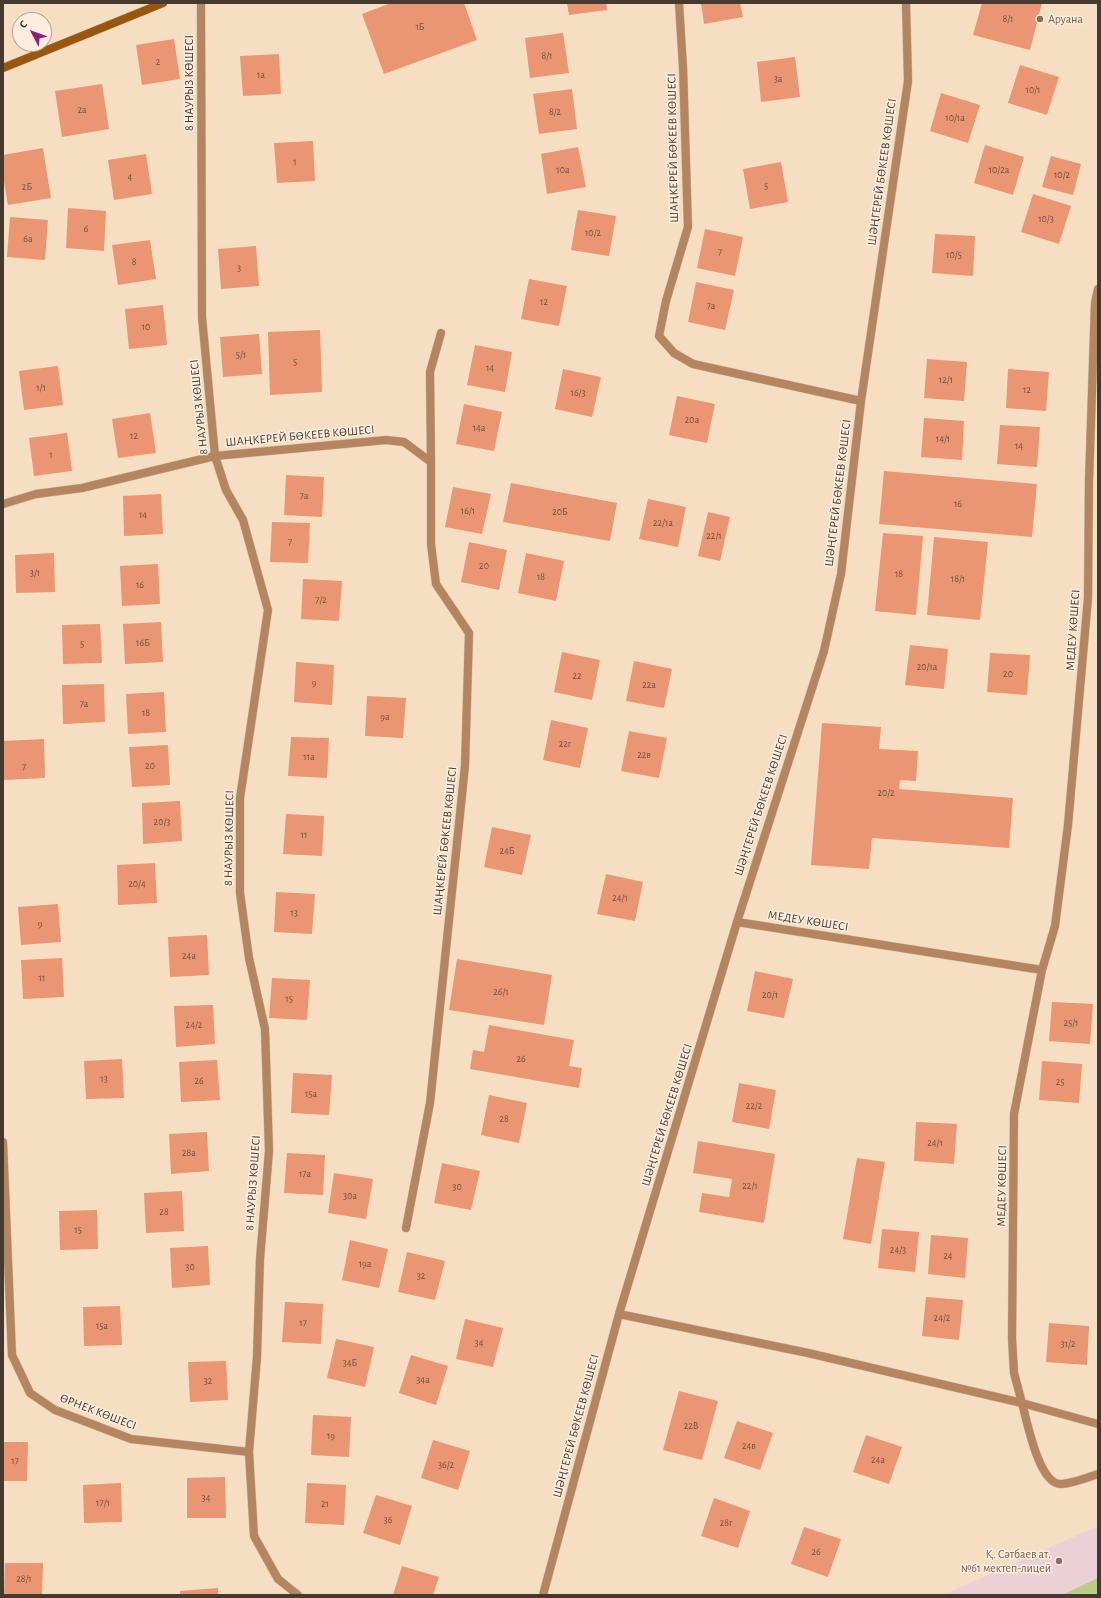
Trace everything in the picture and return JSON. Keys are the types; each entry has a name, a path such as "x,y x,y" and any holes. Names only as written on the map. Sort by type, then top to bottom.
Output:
{"main road":[{"path":"3,68 163,3"}],"street":[{"name":"8 НАУРЫЗ КӨШЕСІ","path":"201,3 202,317 215,456 226,490 243,520 268,610 240,798 240,893 249,958 265,1029 269,1151 260,1259 257,1357 249,1452 254,1536 278,1579 298,1595"},
{"name":"ШАҢКЕРЕЙ БӨКЕЕВ КӨШЕСІ","path":"679,3 683,67 688,227 666,301 659,336 674,353 693,364 861,401"},
{"name":"ШӘҢГЕРЕЙ БӨКЕЕВ КӨШЕСІ","path":"543,1595 619,1314 737,922 824,650 841,574 861,401 908,81 906,3"},
{"name":"МЕДЕУ КӨШЕСІ","path":"1098,289 1095,303 1089,481 1088,598 1068,825 1055,926 1042,970 1014,1114 1012,1338 1014,1373 1022,1404 1036,1456 1050,1480 1061,1484 1098,1474"},
{"name":"ШАҢКЕРЕЙ БӨКЕЕВ КӨШЕСІ","path":"406,1228 430,1103 465,766 469,633 436,584 431,544 430,372 441,333"},
{"name":"ШАҢКЕРЕЙ БӨКЕЕВ КӨШЕСІ","path":"3,504 36,494 82,488 215,456 386,440 404,442 431,462"},
{"path":"1089,481 1098,480"},
{"name":"МЕДЕУ КӨШЕСІ","path":"737,922 1042,970"},
{"name":"ӨРНЕК КӨШЕСІ","path":"3,1142 12,1355 30,1393 54,1410 131,1439 249,1452"},
{"path":"619,1314 808,1353 1022,1404 1098,1424"}],"shaded area":[{"name":"Қ. Сәтбаев ат. №61 мектеп-лицей","path":"1098,1526 1098,1595 943,1595"}],"green space":[{"path":"1098,1578 1098,1595 1062,1595"}],"building":[{"path":"391,3 464,3 477,40 384,74 362,14"},
{"path":"567,3 606,3 607,10 569,15"},
{"path":"701,3 740,3 743,17 704,24"},
{"path":"982,3 1042,3 1030,50 973,35"},
{"path":"563,33 569,73 530,78 525,38"},
{"path":"174,39 180,79 142,85 136,45"},
{"path":"279,54 281,94 243,96 240,56"},
{"path":"795,57 800,97 761,102 757,62"},
{"path":"1020,65 1059,77 1047,115 1008,103"},
{"path":"102,84 109,129 62,137 55,91"},
{"path":"572,89 577,129 539,134 533,94"},
{"path":"941,93 980,105 968,143 930,131"},
{"path":"313,141 315,181 277,183 274,143"},
{"path":"985,145 1024,157 1013,195 974,183"},
{"path":"578,147 586,187 547,194 541,154"},
{"path":"43,148 51,198 8,205 3,176 3,155"},
{"path":"146,154 152,194 114,200 108,160"},
{"path":"1051,156 1081,164 1073,195 1042,187"},
{"path":"781,162 788,202 750,209 743,169"},
{"path":"1033,194 1071,206 1059,244 1021,232"},
{"path":"68,208 106,211 104,251 66,248"},
{"path":"578,210 616,216 609,256 571,250"},
{"path":"10,217 48,220 45,260 7,257"},
{"path":"705,229 743,237 735,276 697,268"},
{"path":"935,234 975,236 973,276 932,273"},
{"path":"150,240 156,279 118,285 112,245"},
{"path":"256,246 259,286 221,289 218,249"},
{"path":"529,279 567,286 559,326 521,319"},
{"path":"696,282 734,290 725,330 688,322"},
{"path":"163,305 167,345 129,349 125,309"},
{"path":"320,330 322,392 270,395 268,332"},
{"path":"259,334 262,374 223,377 220,337"},
{"path":"475,345 512,352 505,392 467,385"},
{"path":"927,359 967,362 964,401 924,398"},
{"path":"58,366 63,405 24,410 19,371"},
{"path":"563,369 601,377 592,417 555,409"},
{"path":"1008,369 1049,372 1046,411 1006,408"},
{"path":"677,396 715,404 707,443 669,435"},
{"path":"464,404 502,412 494,451 456,444"},
{"path":"150,413 156,453 118,458 112,419"},
{"path":"924,418 964,421 962,460 921,457"},
{"path":"1000,425 1040,427 1037,467 997,464"},
{"path":"67,433 72,471 34,476 29,438"},
{"path":"884,471 1037,484 1032,537 879,524"},
{"path":"286,475 324,477 322,517 284,515"},
{"path":"511,483 617,503 610,541 503,522"},
{"path":"453,487 491,494 482,534 445,527"},
{"path":"161,494 163,534 124,536 123,496"},
{"path":"648,499 686,507 678,547 639,539"},
{"path":"708,512 730,517 720,561 698,556"},
{"path":"272,522 310,523 308,563 270,562"},
{"path":"883,533 923,536 916,615 875,611"},
{"path":"934,537 988,542 980,620 927,615"},
{"path":"469,542 507,550 499,590 461,582"},
{"path":"54,553 55,592 16,593 15,555"},
{"path":"526,553 564,561 556,601 518,593"},
{"path":"158,564 160,604 122,606 120,566"},
{"path":"303,579 342,581 339,621 301,619"},
{"path":"161,622 163,662 125,664 123,624"},
{"path":"100,624 102,663 63,664 62,625"},
{"path":"910,645 948,649 944,689 905,685"},
{"path":"562,652 600,660 592,700 554,692"},
{"path":"990,653 1030,655 1027,695 987,692"},
{"path":"634,661 672,669 664,708 626,701"},
{"path":"296,662 334,665 332,705 294,702"},
{"path":"104,684 105,722 63,724 62,685"},
{"path":"164,692 166,732 128,734 126,694"},
{"path":"367,696 406,698 403,738 365,736"},
{"path":"551,720 588,728 580,768 543,760"},
{"path":"822,723 881,727 879,749 918,751 916,781 900,780 899,789 1013,798 1009,848 872,838 869,869 811,865"},
{"path":"629,731 667,738 659,778 621,771"},
{"path":"291,737 329,738 327,778 288,776"},
{"path":"44,739 45,778 4,780 3,741"},
{"path":"168,745 170,785 132,787 129,747"},
{"path":"180,801 182,841 143,844 142,803"},
{"path":"286,814 324,816 322,856 283,854"},
{"path":"492,827 531,835 522,875 484,867"},
{"path":"155,863 157,903 118,905 117,865"},
{"path":"606,874 643,882 635,921 597,914"},
{"path":"276,892 315,894 312,934 274,932"},
{"path":"58,904 61,942 21,945 18,907"},
{"path":"207,935 209,975 170,977 168,937"},
{"path":"62,958 64,997 23,999 21,960"},
{"path":"457,959 552,975 544,1025 449,1010"},
{"path":"755,971 793,979 784,1018 747,1011"},
{"path":"272,978 310,980 307,1020 269,1018"},
{"path":"1052,1002 1093,1004 1090,1044 1049,1041"},
{"path":"213,1005 215,1044 176,1047 174,1006"},
{"path":"489,1025 574,1040 569,1066 582,1068 579,1088 470,1069 473,1050 484,1052"},
{"path":"122,1059 124,1098 86,1099 84,1061"},
{"path":"217,1060 220,1100 181,1102 179,1062"},
{"path":"1042,1061 1082,1064 1079,1103 1039,1100"},
{"path":"293,1073 332,1075 329,1115 291,1113"},
{"path":"739,1083 776,1090 769,1129 732,1122"},
{"path":"489,1095 527,1103 519,1143 481,1135"},
{"path":"916,1122 957,1124 954,1164 914,1161"},
{"path":"207,1132 209,1171 171,1174 169,1134"},
{"path":"698,1141 775,1154 764,1223 699,1212 702,1193 729,1197 732,1179 693,1173"},
{"path":"287,1153 325,1155 323,1195 284,1193"},
{"path":"857,1158 885,1162 871,1244 843,1239"},
{"path":"442,1163 480,1171 471,1210 434,1203"},
{"path":"334,1173 373,1179 366,1219 328,1213"},
{"path":"182,1191 184,1231 146,1233 144,1193"},
{"path":"97,1210 98,1249 60,1250 59,1211"},
{"path":"882,1229 919,1232 915,1272 878,1268"},
{"path":"931,1235 968,1238 965,1278 928,1274"},
{"path":"350,1240 388,1249 379,1288 342,1280"},
{"path":"208,1246 210,1285 172,1288 170,1248"},
{"path":"407,1252 445,1261 435,1300 398,1292"},
{"path":"926,1297 963,1300 959,1340 922,1336"},
{"path":"285,1302 323,1304 321,1344 282,1342"},
{"path":"120,1306 122,1345 84,1346 83,1307"},
{"path":"465,1319 503,1328 493,1367 456,1359"},
{"path":"1049,1323 1089,1326 1087,1365 1046,1362"},
{"path":"336,1339 374,1347 365,1387 327,1378"},
{"path":"411,1355 448,1366 436,1405 399,1393"},
{"path":"226,1361 228,1400 190,1402 188,1362"},
{"path":"679,1391 718,1401 702,1460 663,1450"},
{"path":"313,1415 351,1417 349,1457 311,1455"},
{"path":"737,1421 773,1433 760,1470 724,1458"},
{"path":"866,1435 902,1447 889,1484 853,1472"},
{"path":"433,1440 470,1451 458,1490 421,1478"},
{"path":"3,1442 28,1442 27,1481 3,1481"},
{"path":"225,1477 226,1518 187,1518 187,1478"},
{"path":"121,1483 122,1522 84,1523 83,1485"},
{"path":"307,1483 346,1485 344,1525 305,1523"},
{"path":"376,1495 412,1506 400,1545 363,1533"},
{"path":"714,1498 750,1511 738,1548 701,1536"},
{"path":"804,1527 841,1539 828,1577 791,1564"},
{"path":"5,1563 43,1563 42,1595 4,1595"},
{"path":"402,1566 439,1577 433,1595 393,1595"},
{"path":"218,1588 218,1595 180,1595 180,1591"}],"place":[{"name":"Аруана","path":"1040,19"},
{"name":"Қ. Сәтбаев ат. №61 мектеп-лицей","path":"1059,1561"}]}
